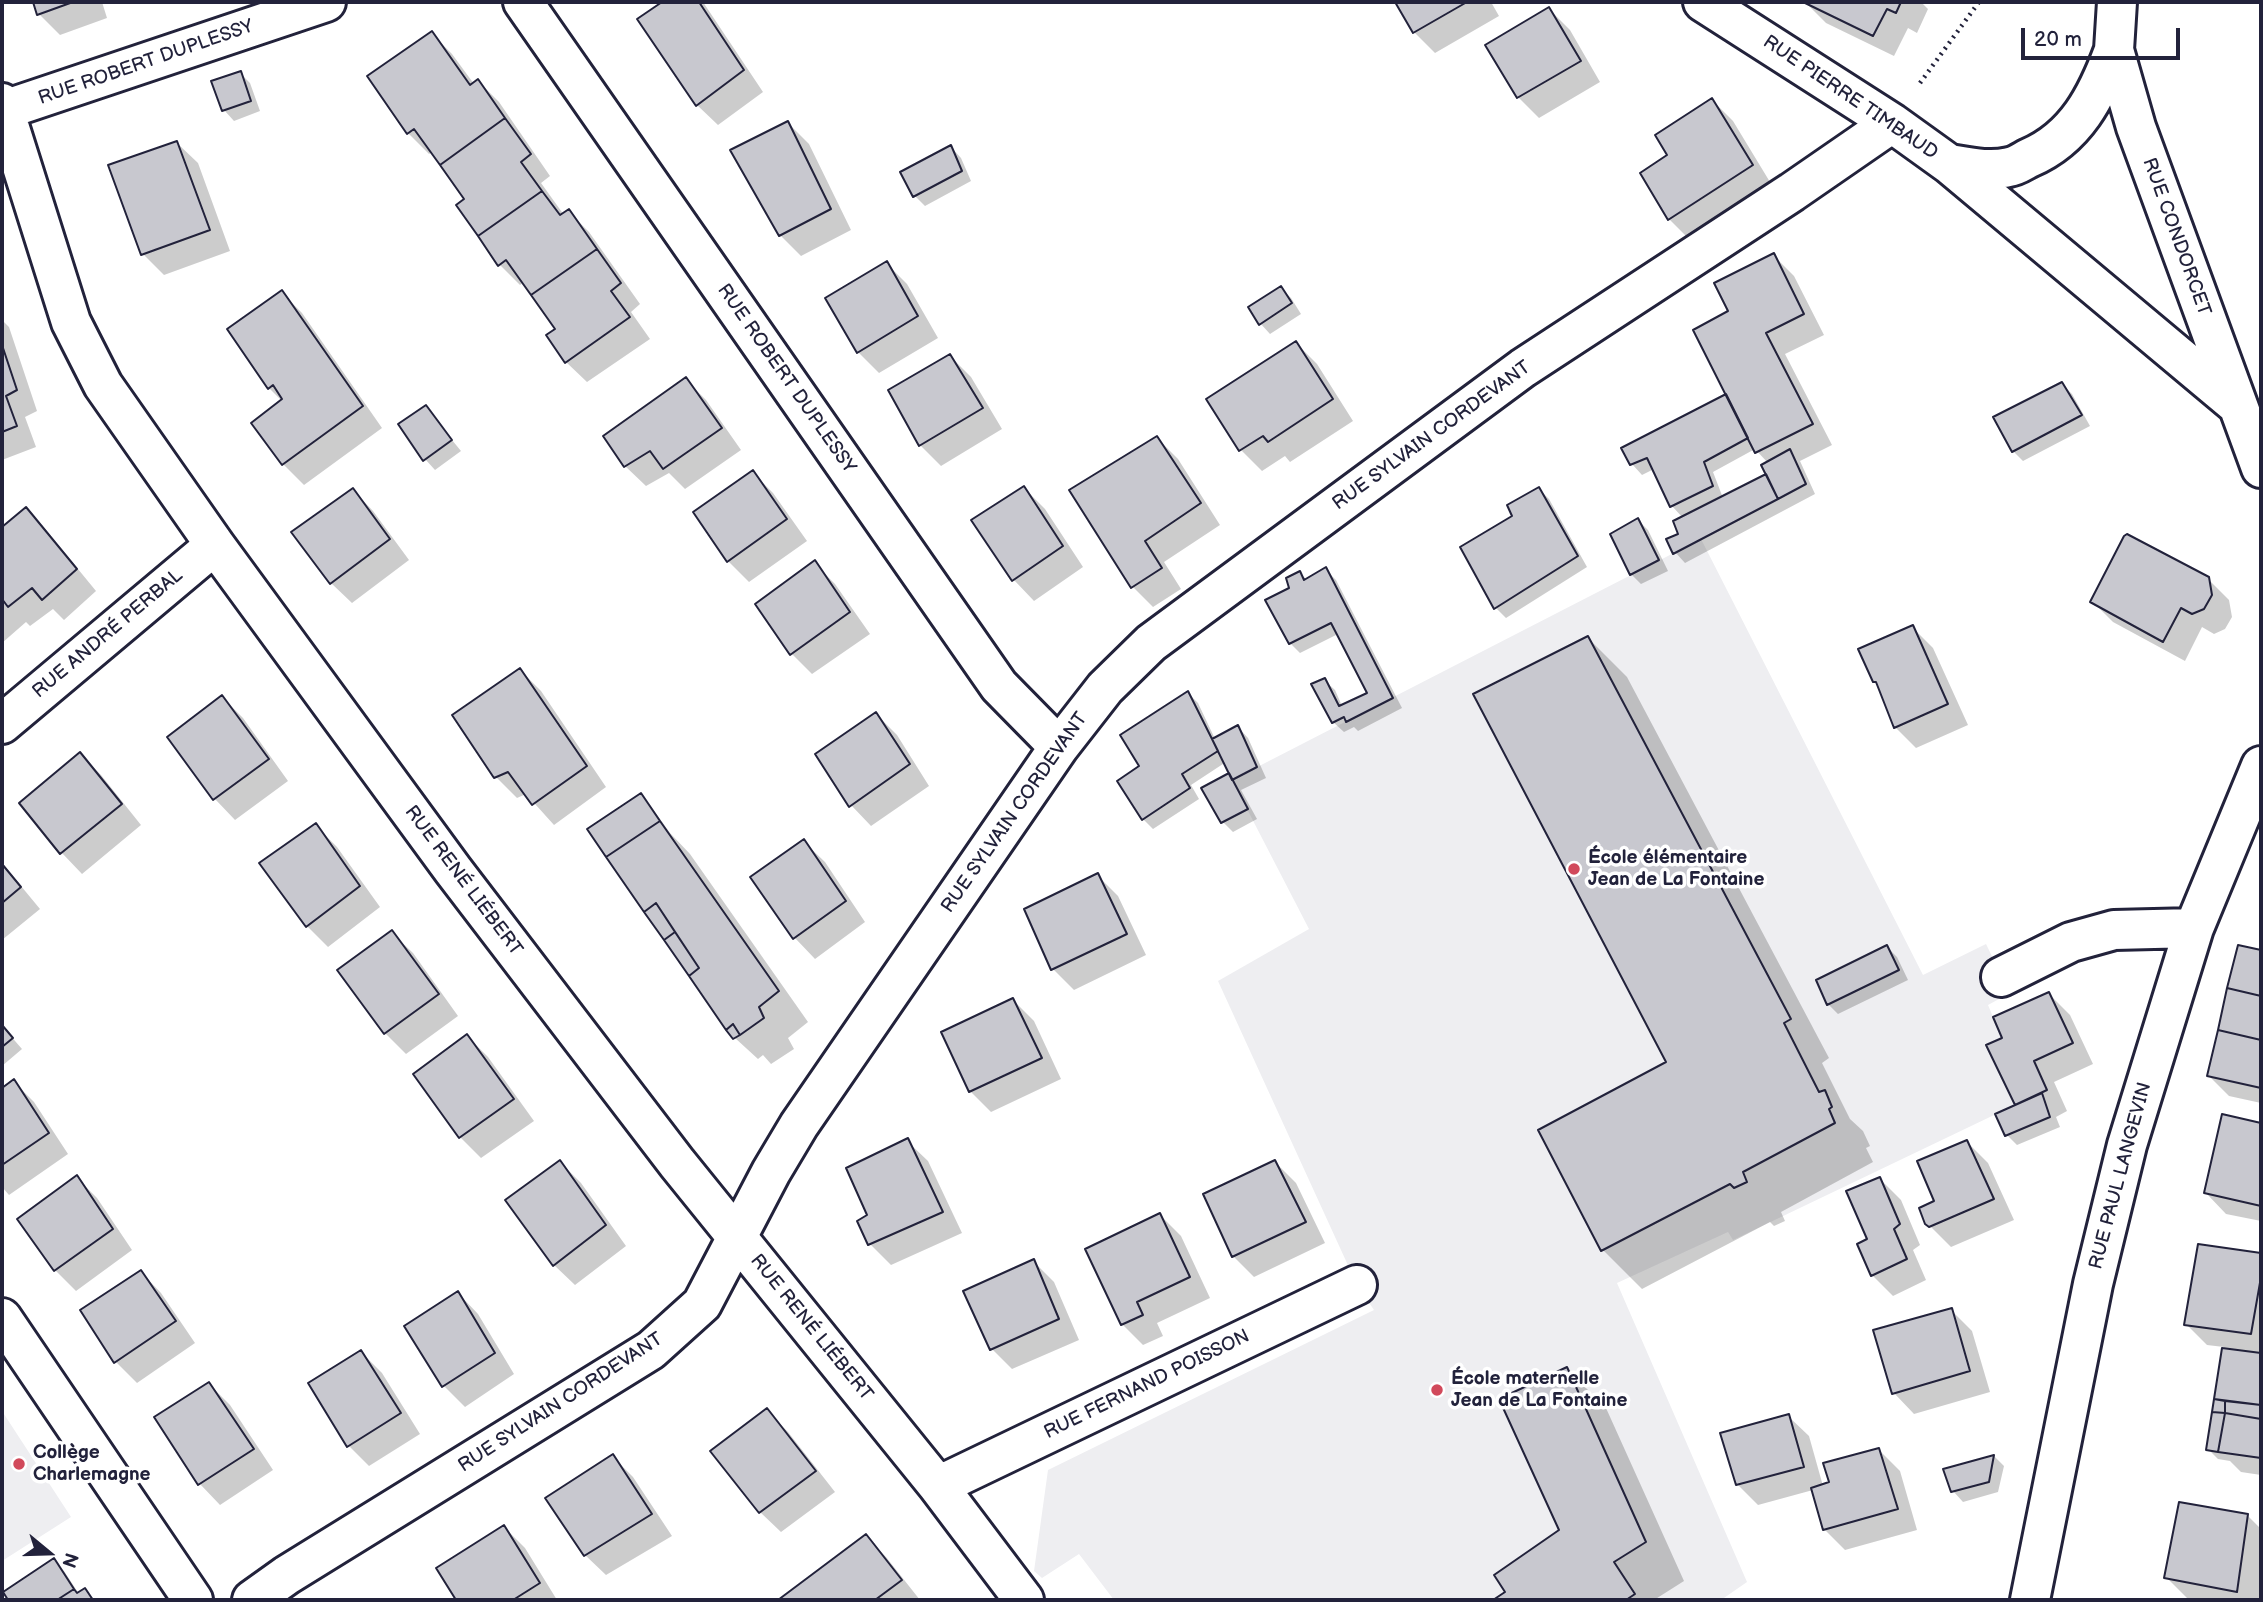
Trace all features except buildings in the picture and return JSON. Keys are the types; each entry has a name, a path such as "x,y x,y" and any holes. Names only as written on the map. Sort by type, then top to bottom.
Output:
{"street":[{"name":"RUE ROBERT DUPLESSY","path":"3,107 326,2"},
{"name":"RUE ROBERT DUPLESSY","path":"523,2 999,686 1059,747"},
{"name":"RUE CONDORCET","path":"2117,2 2114,50 2136,127 2261,468"},
{"name":"RUE PIERRE TIMBAUD","path":"1709,4 1892,123 1949,164 1982,169 2009,167 2048,150 2079,122 2100,88 2114,50"},
{"name":"RUE RENÉ LIÉBERT","path":"3,107 71,322 103,385 215,545 453,870 677,1163 938,1486 1024,1600"},
{"name":"RUE SYLVAIN CORDEVANT","path":"252,1600 651,1350 702,1304 771,1172 799,1125 1059,747 1105,688 1151,643 1522,368 1792,192 1892,123"},
{"path":"1949,164 2237,405"},
{"name":"RUE ANDRÉ PERBAL","path":"2,724 215,545"},
{"name":"RUE PAUL LANGEVIN","path":"2030,1600 2092,1284 2127,1145 2194,928 2253,801 2261,765"},
{"path":"2001,978 2071,942 2114,930 2194,928"},
{"name":"RUE FERNAND POISSON","path":"938,1486 1357,1285"},
{"path":"2,1318 193,1600"}],"path":[{"path":"1892,123 1979,2"}],"shaded area":[{"name":"École élémentaire Jean de La Fontaine","path":"1701,539 1923,975 1986,944 2010,993 1988,1005 2002,1038 1986,1045 2015,1105 1733,1240 1728,1232 1617,1283 1747,1582 1721,1600 1114,1600 1079,1554 1042,1578 1034,1571 1048,1470 1374,1310 1357,1285 1218,981 1309,929 1232,780"},
{"name":"Collège Charlemagne","path":"2,1411 71,1517 2,1561"}],"place":[{"name":"École élémentaire Jean de La Fontaine","path":"1574,869"},
{"name":"École maternelle Jean de La Fontaine","path":"1437,1390"},
{"name":"Collège Charlemagne","path":"19,1464"}]}
